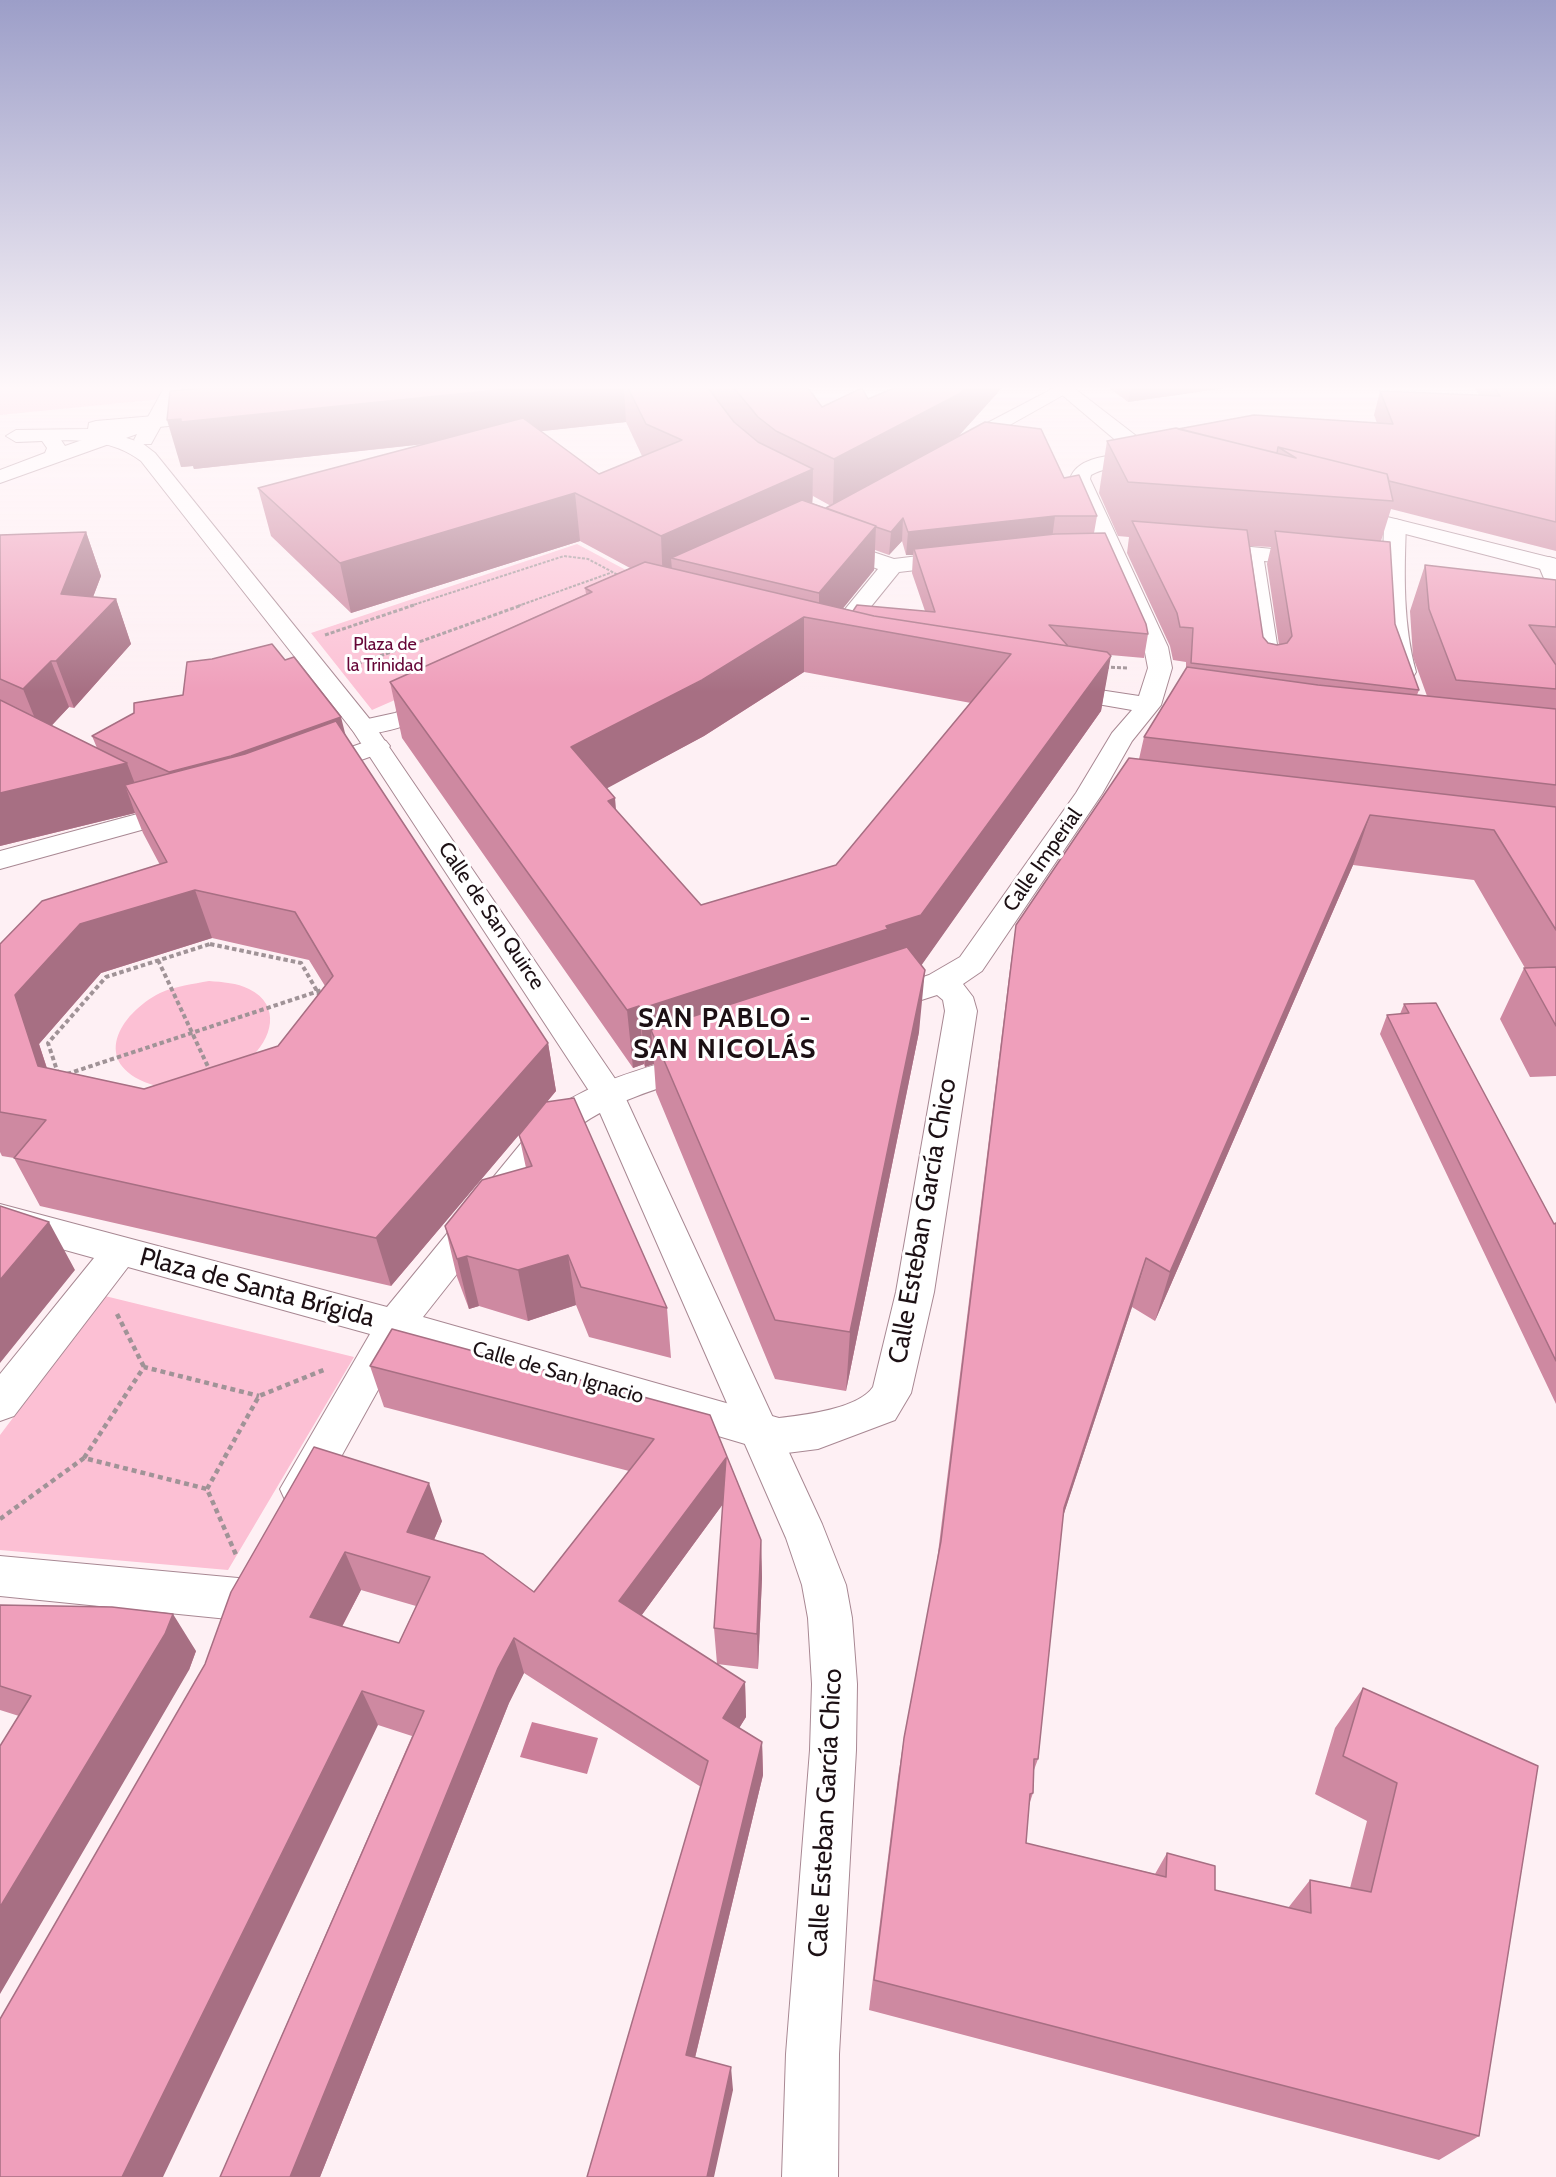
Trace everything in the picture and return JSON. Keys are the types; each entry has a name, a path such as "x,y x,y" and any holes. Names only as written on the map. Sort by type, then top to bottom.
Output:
{"street":[{"name":"Calle de San Quirce","path":"174,490 299,644 370,736 608,1094 757,1430"},
{"name":"Calle Imperial","path":"861,1008 940,983 958,975 971,964 1089,794 1121,738 1150,701 1160,668 1156,647 1102,547 1083,490"},
{"path":"1327,507 1554,571"},
{"path":"1395,525 1393,566 1399,657 1413,698"},
{"path":"808,536 892,566 983,556"},
{"path":"1102,547 1137,544"},
{"path":"1183,548 1393,566"},
{"path":"1252,555 1269,670"},
{"path":"853,656 819,648 892,566"},
{"path":"1037,687 1178,706"},
{"path":"289,778 455,694"},
{"path":"1089,794 1119,794"},
{"path":"144,796 176,812"},
{"path":"0,860 207,804"},
{"name":"Calle Esteban García Chico","path":"757,1430 779,1436 818,1431 881,1408 891,1393 915,1292 961,1011 959,999 951,988 940,983"},
{"path":"389,1336 553,1128 568,1113 608,1094 726,1054"},
{"path":"0,1218 109,1264 0,1404"},
{"name":"Plaza de Santa Brígida","path":"109,1264 389,1336 283,1520"},
{"name":"Calle de San Ignacio","path":"389,1336 757,1430"},
{"name":"Calle Esteban García Chico","path":"757,1430 807,1538 824,1584 833,1642 836,1702 809,2137 810,2177"},
{"path":"0,1576 247,1584 223,1643"}],"path":[{"path":"299,644 553,558 573,554 590,559 622,578"},
{"path":"324,676 613,572"},
{"path":"210,944 301,963 337,1026 288,1090 168,1130 70,1110 48,1043 106,977 158,960 210,944"},
{"path":"158,960 215,1081"},
{"path":"50,1079 326,989"},
{"path":"224,1100 229,1110"},
{"path":"109,1264 144,1367"},
{"path":"207,1489 259,1396 389,1336"},
{"path":"144,1367 259,1396"},
{"path":"0,1519 84,1458 144,1367"},
{"path":"84,1458 207,1489"},
{"path":"207,1489 247,1584"}],"green space":[{"name":"Plaza de la Trinidad","path":"577,544 656,586 372,710 311,633"},
{"path":"209,981 230,983 249,989 266,1004 270,1013 268,1033 249,1059 233,1068 176,1086 150,1084 132,1075 120,1064 116,1052 117,1038 123,1025 133,1013 160,993"},
{"path":"105,1296 354,1357 228,1570 0,1550 0,1435"}],"shaded area":[{"path":"532,1722 598,1738 587,1774 520,1757"}],"building":[{"path":"260,490 766,490 661,536 575,493 340,563"},
{"path":"860,490 1085,490 1097,516 1055,516 908,532 903,518 891,532 826,508"},
{"path":"1234,490 1390,490 1393,501"},
{"path":"1424,490 1556,490 1556,522"},
{"path":"802,500 876,526 819,593 671,558"},
{"path":"1132,521 1247,530 1263,637 1268,643 1277,645 1287,643 1292,636 1275,531 1390,542 1395,624 1419,690 1191,663 1193,628 1180,627 1177,613"},
{"path":"86,532 61,594 116,599 56,661 51,661 23,689 0,679 0,535"},
{"path":"1105,533 1146,624 1148,634 1049,625 1068,646 853,611 857,605 935,612 914,549 1055,534"},
{"path":"645,562 874,616 1107,652 1111,656 921,915 886,926 888,929 640,1009 639,1006 627,1010 390,682 592,592 585,588","holes":["804,617 1011,654 836,865 701,905 608,801 615,798 571,747 702,680"]},
{"path":"1425,565 1556,580 1556,627 1529,625 1556,665 1556,689 1456,680 1429,609"},
{"path":"272,644 285,660 294,657 341,717 231,756 169,772 92,736 134,713 134,703 183,695 187,662 212,659"},
{"path":"1187,667 1318,685 1556,709 1556,785 1144,737"},
{"path":"0,700 127,763 0,793"},
{"path":"336,721 548,1043 376,1238 14,1158 46,1120 0,1112 0,944 42,901 167,862 125,785 245,754","holes":["195,890 295,912 333,976 278,1046 144,1089 38,1066 15,995 80,924"]},
{"path":"1129,758 1556,807 1556,930 1494,830 1370,815 1170,1272 1146,1258 1064,1508 1038,1759 1034,1759 1033,1793 1030,1794 1026,1843 1166,1877 1167,1853 1215,1866 1215,1890 1311,1913 1310,1880 1371,1892 1397,1783 1343,1756 1363,1688 1538,1766 1479,2136 874,1980 904,1738 941,1541 1016,925"},
{"path":"907,947 925,970 850,1332 775,1320 651,1030"},
{"path":"1556,967 1556,1026 1524,968"},
{"path":"1436,1003 1554,1224 1556,1223 1556,1361 1387,1015 1409,1013 1404,1004"},
{"path":"574,1098 667,1308 581,1287 568,1255 518,1270 467,1256 457,1259 445,1226 482,1180 532,1166 519,1135 546,1102"},
{"path":"0,1206 49,1222 0,1280"},
{"path":"392,1329 710,1415 761,1540 757,1634 714,1628 726,1458 619,1601 745,1682 723,1718 762,1742 686,2055 731,2067 707,2177 587,2177 708,1761 514,1638 498,1668 290,2177 220,2177 424,1711 362,1691 122,2177 0,2177 0,2019 205,1664 231,1592 314,1447 429,1483 407,1532 483,1554 534,1592 654,1439 370,1366","holes":["345,1552 430,1577 399,1643 310,1617"]},
{"path":"0,1605 112,1607 173,1614 165,1634 0,1907 0,1746 31,1696 0,1686"}],"district":[{"name":"SAN PABLO - SAN NICOLÁS","path":"725,1034"}]}
